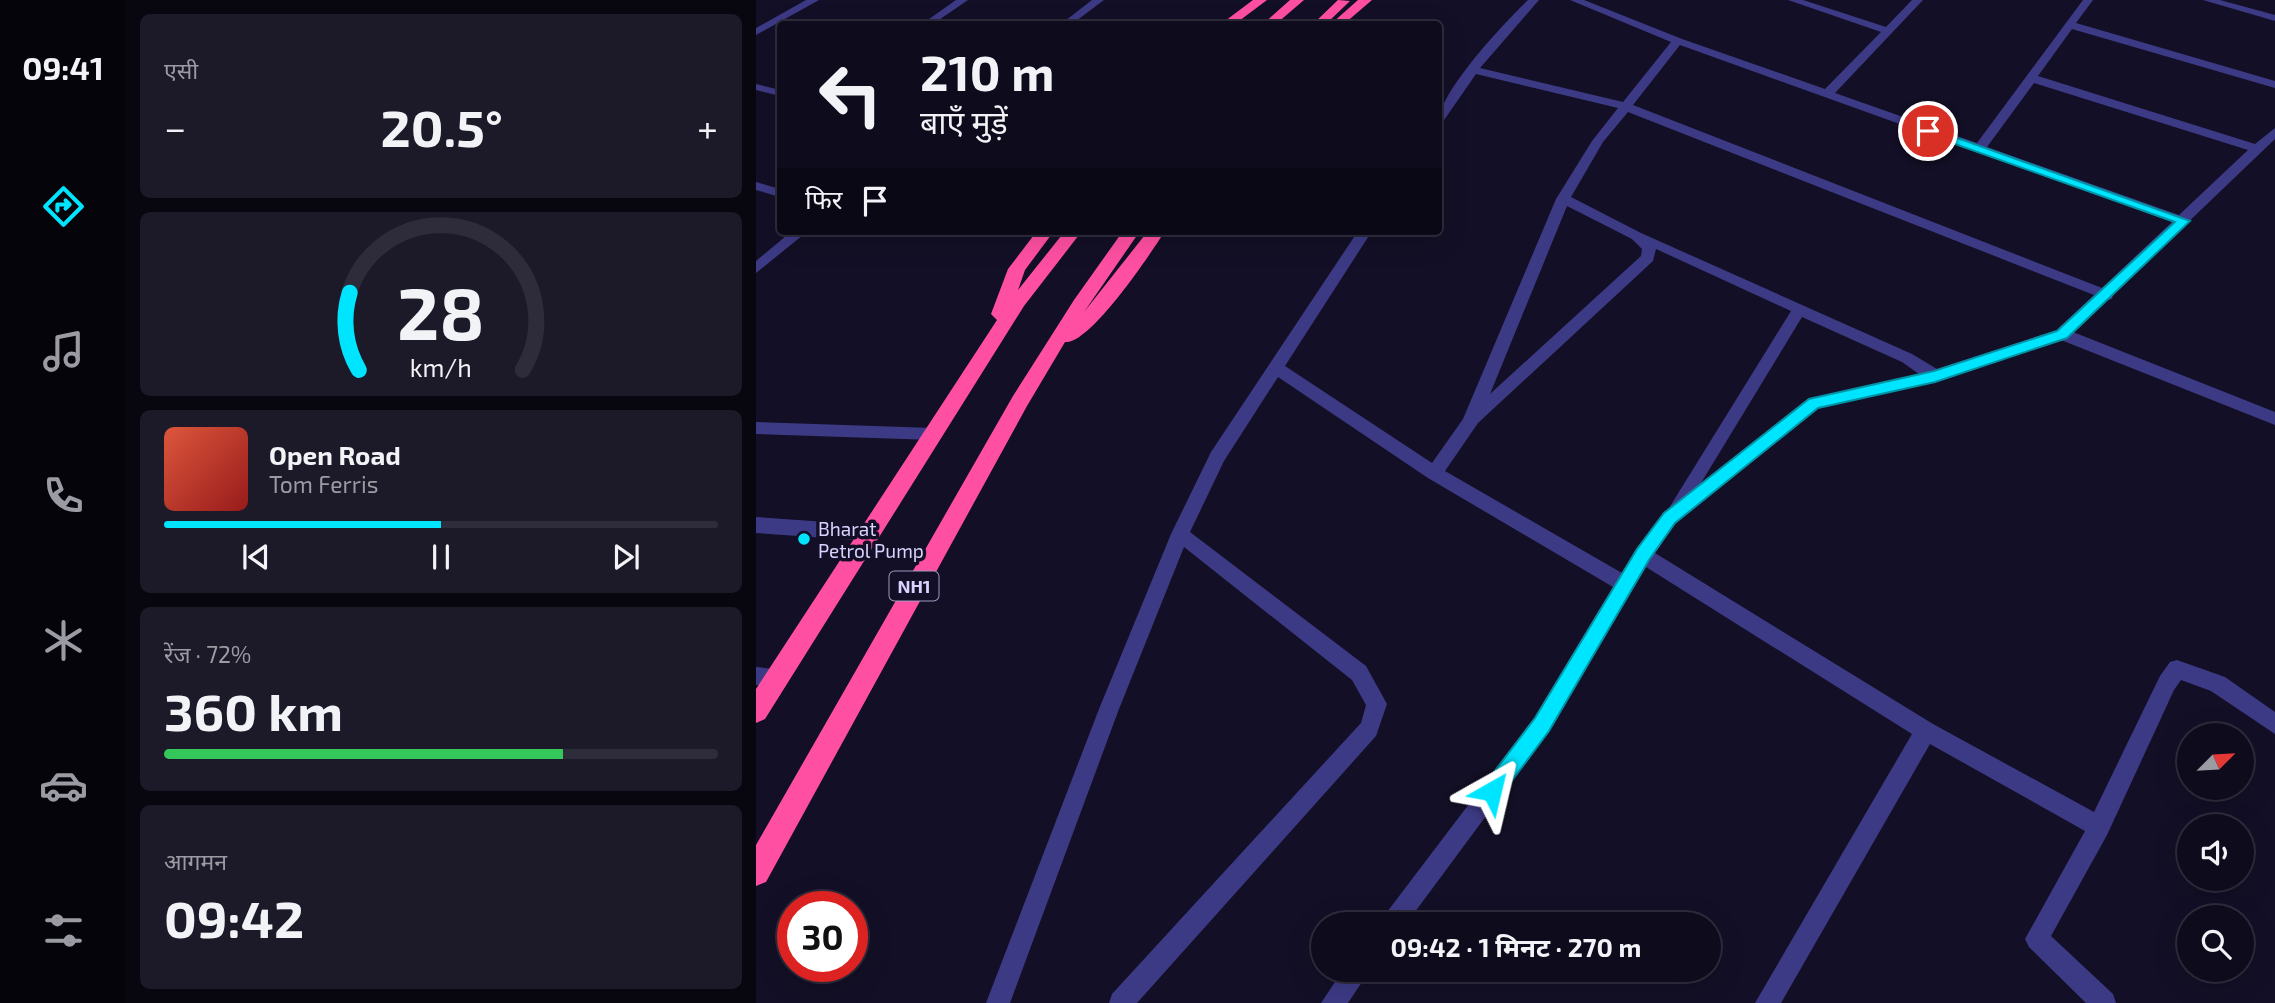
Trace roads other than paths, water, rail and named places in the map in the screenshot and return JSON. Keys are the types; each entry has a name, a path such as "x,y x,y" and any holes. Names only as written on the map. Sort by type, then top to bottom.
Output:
{"highway":[{"path":"1231,21 1261,0"},
{"path":"1273,21 1298,0"},
{"path":"1322,21 1346,0"},
{"path":"1342,21 1366,0"},
{"path":"983,355 1017,269 1043,235"},
{"path":"756,711 766,677 869,533 1018,302 1071,235"},
{"name":"NH1","path":"756,872 951,520 1080,304 1129,235"},
{"path":"1045,360 1101,306 1154,235"}],"street":[{"path":"756,32 814,0"},
{"path":"931,21 963,0"},
{"path":"1070,21 1099,0"},
{"path":"1442,114 1472,70 1512,21 1534,0"},
{"path":"1575,0 1678,41 2183,221"},
{"path":"1793,0 1888,31"},
{"path":"1827,94 1918,0"},
{"path":"1979,149 2088,0"},
{"path":"2208,0 2275,18"},
{"path":"2070,25 2275,85"},
{"path":"1470,422 1563,199 1598,141 1678,41"},
{"path":"1472,70 1625,106 2106,295"},
{"path":"2031,78 2257,149"},
{"path":"756,87 777,92"},
{"path":"1669,518 1814,403 1935,376 2062,334 2275,132"},
{"path":"756,186 777,192"},
{"path":"1563,199 1637,236 1908,358 1935,376"},
{"path":"756,268 796,235"},
{"path":"998,1003 1109,709 1181,534 1217,457 1362,235"},
{"path":"1434,473 1470,422 1648,258 1649,248 1637,236"},
{"path":"1401,912 1542,724 1643,555 1669,518 1798,310"},
{"path":"2062,334 2275,419"},
{"path":"1275,367 1434,473 1626,585"},
{"path":"756,428 933,433"},
{"path":"756,525 869,533"},
{"path":"1121,1003 1369,729 1377,704 1359,673 1181,534"},
{"path":"1643,555 1926,731 2099,827"},
{"path":"2104,1003 2038,939 2099,827 2176,669 2218,684 2275,723"},
{"path":"1767,1003 1926,731"},
{"path":"1333,1003 1349,982"}],"place":[{"name":"Bharat Petrol Pump","path":"804,539"}]}
